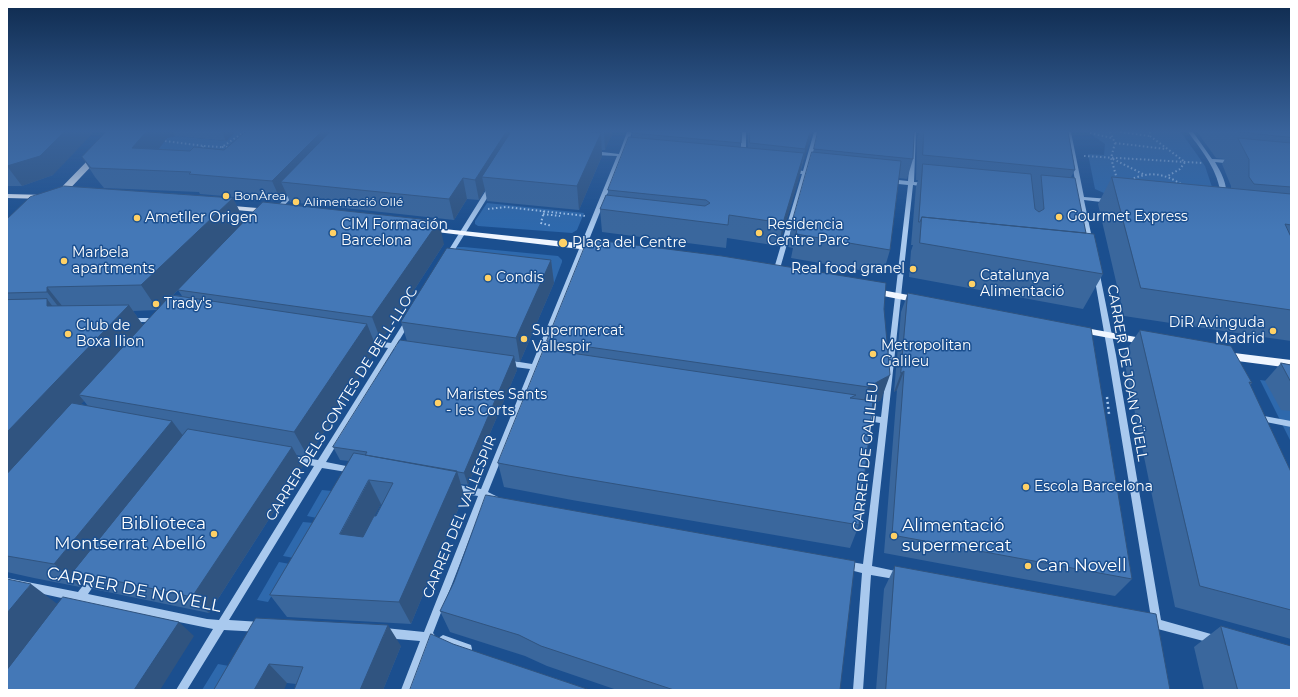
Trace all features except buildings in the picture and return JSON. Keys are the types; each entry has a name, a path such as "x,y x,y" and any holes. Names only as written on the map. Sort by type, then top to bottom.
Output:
{"main road":[{"path":"54,200 89,165"},
{"path":"7,196 54,200 72,198"},
{"path":"214,206 289,212"},
{"path":"416,227 607,250"},
{"path":"865,290 925,301"},
{"path":"1067,328 1154,344"},
{"path":"1217,354 1291,364"}],"street":[{"name":"CARRER DEL VALLESPIR","path":"406,690 426,636 582,246 599,215 617,165"},
{"path":"775,272 808,165"},
{"name":"CARRER DE GALILEU","path":"858,690 867,570 897,311 897,296 907,247 912,165"},
{"path":"1075,165 1092,252"},
{"path":"1210,165 1223,184 1223,201"},
{"path":"785,170 822,174"},
{"path":"445,261 495,181"},
{"path":"885,181 932,185"},
{"path":"265,218 276,211 300,186"},
{"path":"1061,197 1115,202"},
{"name":"CARRER DE JOAN GÜELL","path":"1095,269 1108,335 1158,628"},
{"name":"CARRER DELS COMTES DE BELL-LLOC","path":"182,690 412,315"},
{"path":"123,320 161,319"},
{"path":"359,341 410,349"},
{"path":"1232,357 1237,367"},
{"path":"500,362 554,370"},
{"path":"859,417 884,421"},
{"path":"1264,420 1291,424"},
{"path":"287,458 361,472"},
{"path":"445,486 483,493 495,501 503,502"},
{"path":"838,564 908,577"},
{"path":"78,600 98,573"},
{"name":"CARRER DE NOVELL","path":"7,582 78,600 208,624 269,627"},
{"path":"1140,620 1158,628 1223,640"},
{"path":"379,633 426,636 443,640 480,653"}],"path":[{"path":"1113,165 1118,186"},
{"path":"1124,165 1143,174 1168,176 1181,184"},
{"path":"1168,176 1180,169 1183,165"},
{"path":"1129,181 1143,174"},
{"path":"486,210 506,207 560,216"},
{"path":"543,213 587,216"},
{"path":"543,213 541,224 552,226"}],"shaded area":[{"path":"1090,165 1204,165 1212,187 1115,198 1095,189"},
{"name":"Plaça del Centre","path":"487,203 584,213 577,230 572,233 478,226 475,224 475,221"},
{"path":"457,247 558,256 562,262 554,283 453,250"},
{"path":"1260,380 1291,384 1291,442"},
{"path":"322,490 332,491 317,518 307,516"},
{"path":"303,522 314,523 294,558 283,556"},
{"path":"279,562 290,564 268,602 257,600"},
{"path":"218,664 229,666 216,690 202,690"}],"place":[{"name":"BonÀrea","path":"226,196"},
{"name":"Alimentació Ollé","path":"296,202"},
{"name":"Gourmet Express","path":"1059,217"},
{"name":"Ametller Origen","path":"137,218"},
{"name":"CIM Formación Barcelona","path":"333,233"},
{"name":"Residencia Centre Parc","path":"759,233"},
{"name":"Plaça del Centre","path":"563,243"},
{"name":"Marbela apartments","path":"64,261"},
{"name":"Real food granel","path":"913,269"},
{"name":"Condis","path":"488,278"},
{"name":"Catalunya Alimentació","path":"972,284"},
{"name":"Trady's","path":"156,304"},
{"name":"DiR Avinguda Madrid","path":"1273,331"},
{"name":"Club de Boxa Ilion","path":"68,334"},
{"name":"Supermercat Vallespir","path":"524,339"},
{"name":"Metropolitan Galileu","path":"873,354"},
{"name":"Maristes Sants - les Corts","path":"438,403"},
{"name":"Escola Barcelona","path":"1026,487"},
{"name":"Biblioteca Montserrat Abelló","path":"214,534"},
{"name":"Alimentació supermercat","path":"894,536"},
{"name":"Can Novell","path":"1028,566"}]}
